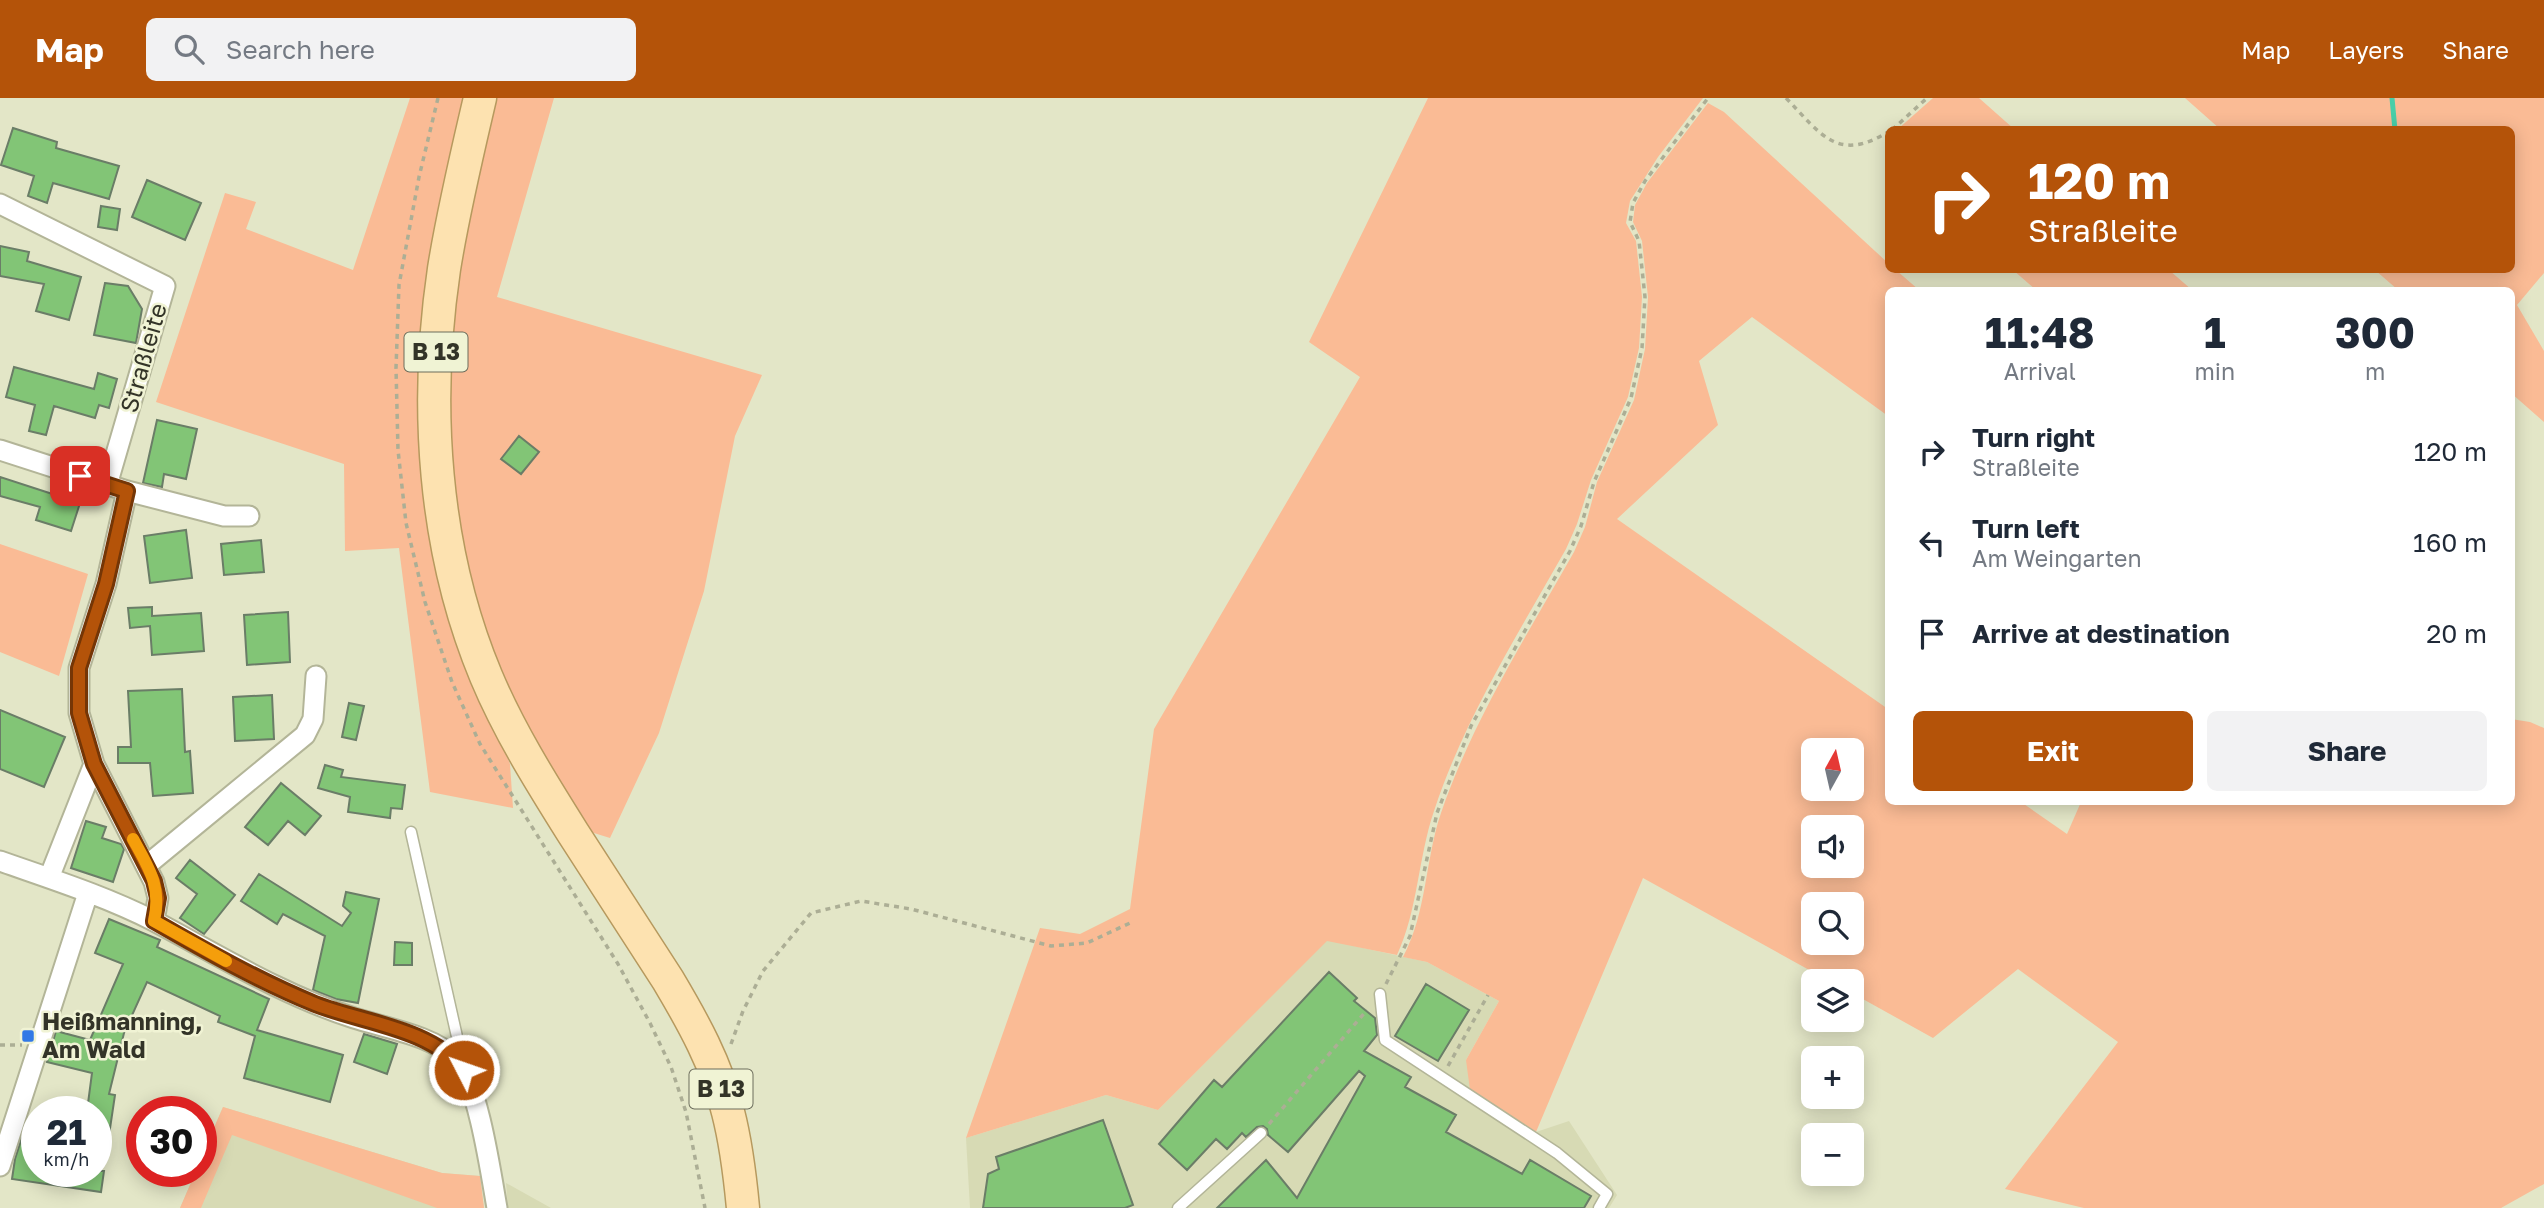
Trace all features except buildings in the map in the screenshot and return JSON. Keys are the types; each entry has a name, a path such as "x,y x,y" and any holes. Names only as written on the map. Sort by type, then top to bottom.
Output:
{"main road":[{"name":"B 13","path":"480,98 444,268 434,391 438,481 461,609 486,676 519,744 690,1017 710,1060 728,1112 743,1208"}],"street":[{"name":"Straßleite","path":"0,204 165,286 107,485"},
{"path":"0,450 127,491 224,516 249,516"},
{"path":"127,491 106,584 79,668 79,713 94,764 147,865 158,898 154,921"},
{"path":"147,865 305,735 313,719 316,676"},
{"path":"48,878 94,764"},
{"path":"0,861 88,893 154,921 216,956 316,1004 412,1035 443,1049 464,1070 477,1112 496,1208"},
{"path":"0,1166 88,893"}],"lane":[{"path":"411,832 464,1070"},
{"path":"1380,994 1385,1040 1558,1153 1607,1194 1599,1208"},
{"path":"1178,1208 1261,1133"}],"path":[{"path":"1261,1133 1380,994 1410,936 1437,813 1471,726 1570,551 1581,526 1594,481 1631,398 1642,348 1645,297 1639,241 1630,222 1633,203 1645,181 1708,98"},
{"path":"1786,98 1835,144 1853,146 1871,142 1885,134"},
{"path":"1896,126 1927,98"},
{"path":"710,1060 720,1056 731,1043 763,971 811,913 861,901 911,909 1051,946 1087,943 1130,923"},
{"path":"1442,1077 1488,995"}],"shaded area":[{"path":"410,98 468,98 436,238 448,610 510,764 513,808 430,792 399,548 345,551 344,464 156,402 225,193 256,202 246,229 353,270"},
{"path":"492,98 554,98 497,297 762,375 735,436 704,591 659,733 610,838 581,829 535,760 468,598 444,444 453,303"},
{"path":"1428,98 1703,98 1658,157 1630,201 1626,223 1636,241 1642,297 1639,348 1628,397 1591,480 1566,549 1461,742 1434,811 1409,920 1397,955 1327,941 1158,1110 1106,1095 966,1138 1040,928 1080,934 1130,909 1154,729 1360,377 1309,342"},
{"path":"1933,98 1979,98 2011,126 1901,126"},
{"path":"2185,98 2544,98 2544,273 2517,305 2544,351 2544,422 2515,397 2515,287 2395,287 2378,273 2515,273 2515,126 2217,126"},
{"path":"1708,103 1724,112 1885,260 1885,273 1899,273 1916,287 1885,287 1885,414 1752,317 1699,361 1718,425 1617,519 1885,707 1885,805 2025,805 2067,834 2080,805 2515,805 2515,720 2544,728 2544,1184 2501,1208 2084,1208 2005,1189 2118,1042 2018,969 1933,1038 1864,1000 1864,969 1808,969 1643,878 1536,1132 1470,1090 1466,1060 1499,1001 1427,962 1403,957 1417,922 1436,831 1454,779 1484,712 1574,552 1585,527 1597,482 1634,400 1645,349 1648,297 1642,241 1633,222 1635,205 1647,183"},
{"path":"2016,273 2172,273 2189,287 2033,287"},
{"path":"0,544 88,574 59,676 0,652"},
{"path":"1327,940 1427,962 1499,1001 1466,1060 1536,1132 1569,1121 1617,1195 1609,1208 970,1208 966,1138 1106,1095 1158,1110"},
{"path":"223,1107 442,1173 480,1176 484,1208 180,1208 189,1187 217,1187 217,1121"},
{"path":"223,1107 442,1173 480,1176 484,1208 437,1208 232,1135 217,1170 217,1121"},
{"path":"506,1183 551,1208 508,1208"},
{"path":"189,1187 210,1187 201,1208 180,1208"}],"waterway":[{"path":"2392,98 2395,126"}],"slow traffic":[{"path":"133,839 154,881 158,898 154,921 226,961"}],"place":[{"name":"Heißmanning, Am Wald","path":"28,1036"}],"route":[{"path":"80,476 127,491 106,584 79,668 77,687 79,713 94,764 154,881 158,898 154,921 281,989 354,1018 412,1035 443,1049 464,1070"}]}
